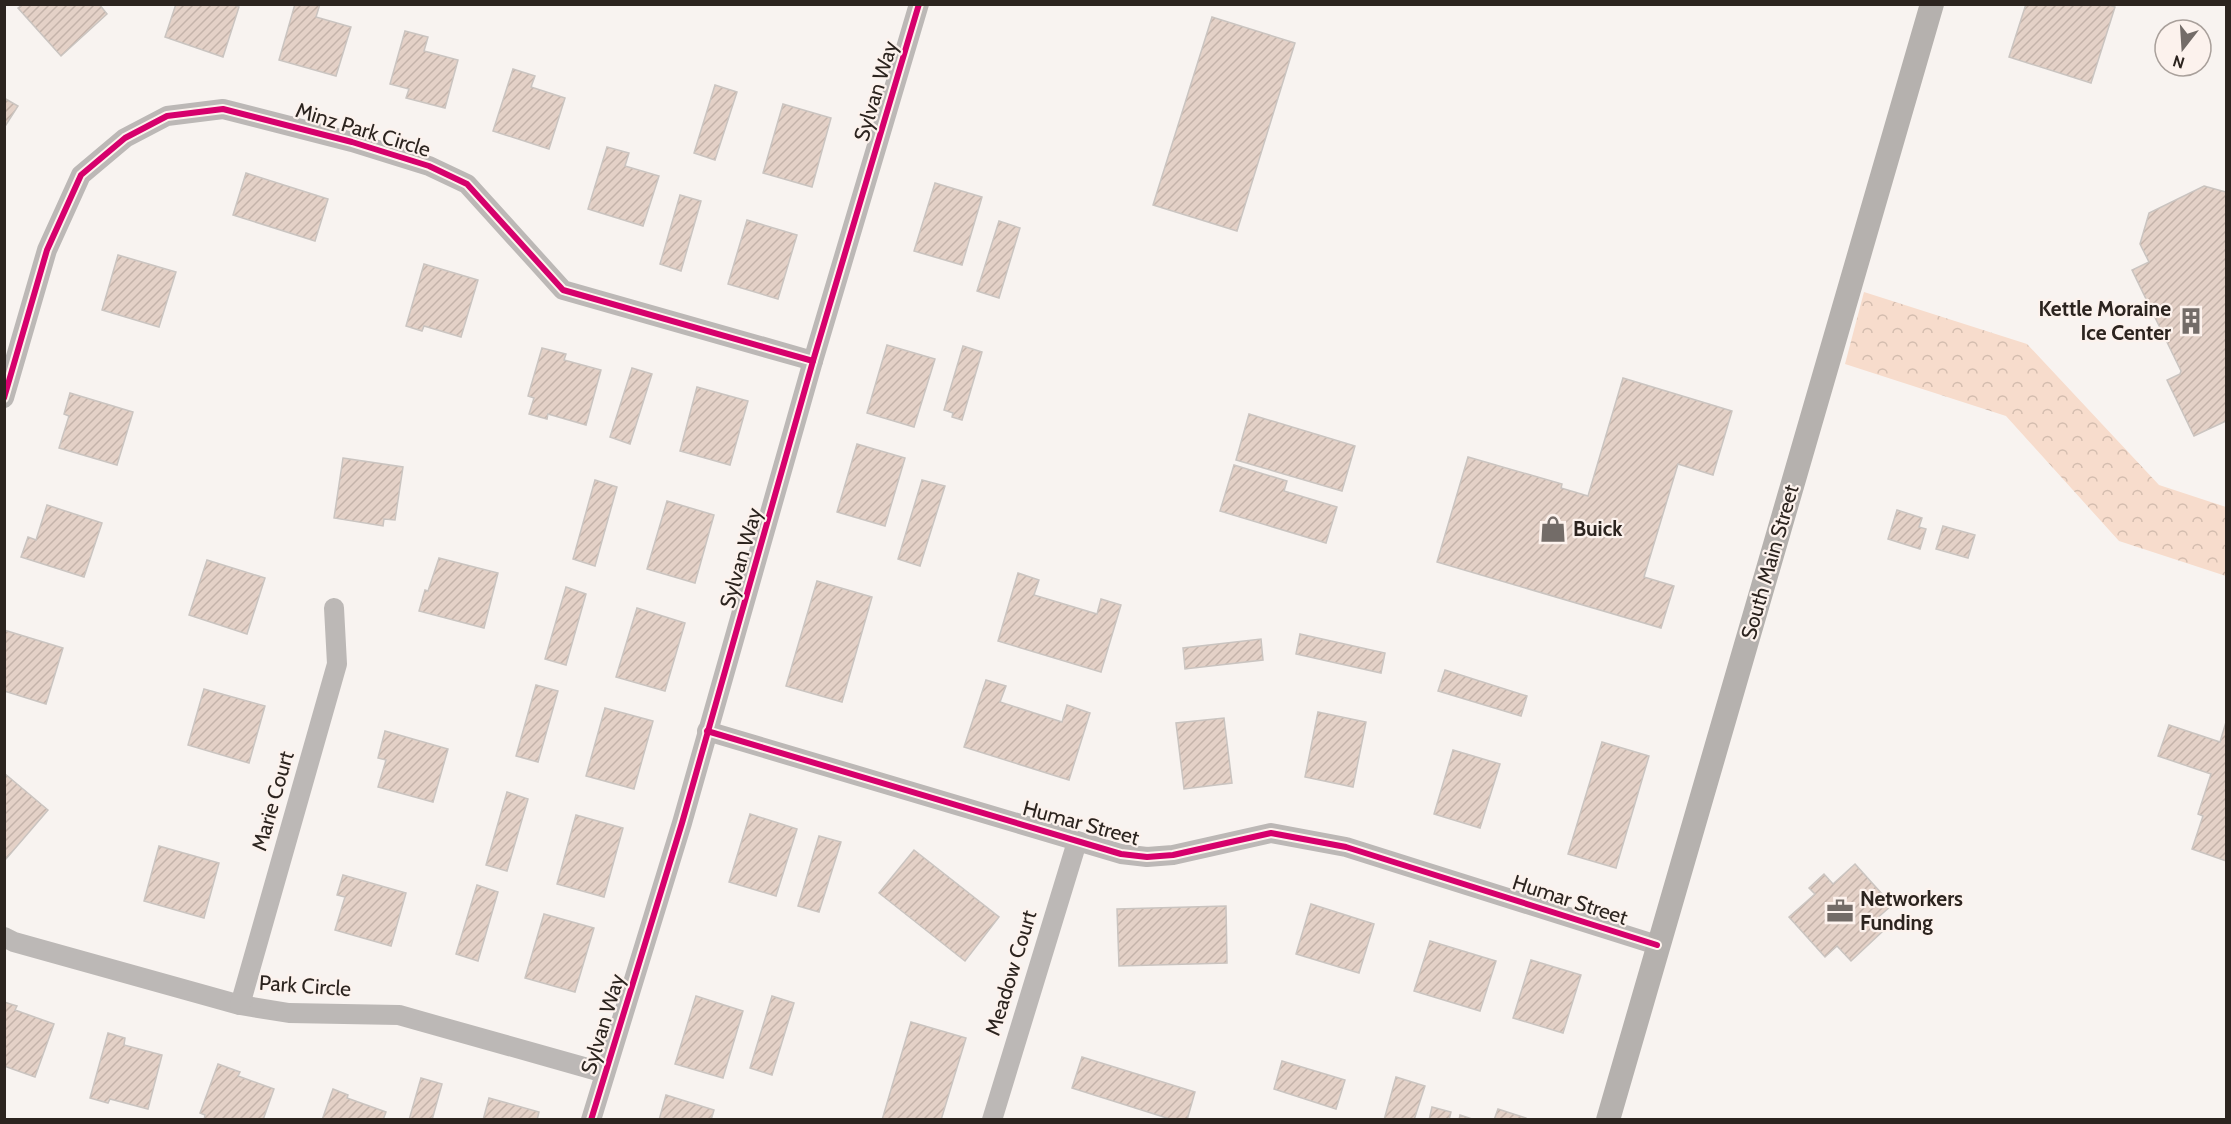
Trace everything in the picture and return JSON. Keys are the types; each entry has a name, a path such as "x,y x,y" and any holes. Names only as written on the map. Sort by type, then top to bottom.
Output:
{"main road":[{"name":"South Main Street","path":"1608,1119 1932,4"}],"street":[{"name":"Sylvan Way","path":"591,1119 679,834 813,362 919,4"},
{"name":"Minz Park Circle","path":"4,398 47,250 81,175 125,138 168,116 223,109 298,127 429,166 467,184 563,290 813,362"},
{"name":"Marie Court","path":"240,1005 337,664 334,608"},
{"name":"Humar Street","path":"707,731 1121,854 1147,857 1173,855 1271,833 1346,847 1657,945"},
{"name":"Meadow Court","path":"992,1119 1077,842"},
{"name":"Park Circle","path":"4,937 14,942 240,1005 289,1013 399,1015 605,1073"}],"green space":[{"path":"1864,292 2027,344 2159,485 2226,507 2226,576 2119,541 2006,416 1845,364"}],"building":[{"path":"23,4 99,4 107,14 61,56 18,8"},
{"path":"176,4 232,4 239,7 223,57 165,37"},
{"path":"295,4 320,4 316,17 351,27 336,76 279,60"},
{"path":"2026,4 2106,4 2115,7 2091,83 2009,57"},
{"path":"1212,17 1295,43 1237,231 1153,205"},
{"path":"405,31 428,37 424,51 458,60 445,108 406,98 409,89 390,84"},
{"path":"513,69 535,76 531,87 565,98 549,149 493,131"},
{"path":"715,85 737,92 715,160 694,153"},
{"path":"4,98 18,106 4,128"},
{"path":"783,104 831,118 812,187 763,173"},
{"path":"607,147 629,153 625,166 659,176 643,226 588,209"},
{"path":"246,173 328,199 315,241 233,215"},
{"path":"935,183 982,197 962,265 914,251"},
{"name":"Kettle Moraine Ice Center","path":"2204,186 2226,192 2226,421 2194,436 2167,380 2180,374 2181,371 2132,270 2149,262 2140,244 2149,213"},
{"path":"680,195 701,201 681,271 660,264"},
{"path":"747,220 797,235 778,299 728,284"},
{"path":"999,221 1020,228 999,298 977,291"},
{"path":"118,255 176,272 159,327 102,310"},
{"path":"424,264 478,280 461,337 424,326 422,331 406,326"},
{"path":"887,345 935,359 914,427 867,413"},
{"path":"963,346 982,352 962,420 952,417 953,413 944,410"},
{"path":"542,348 566,354 564,360 601,370 586,425 548,414 547,419 529,414 534,398 528,396"},
{"path":"632,368 652,374 630,444 610,437"},
{"name":"Buick","path":"1623,378 1732,411 1713,475 1678,464 1644,577 1674,586 1661,628 1437,562 1468,457 1562,484 1561,488 1588,496"},
{"path":"697,387 748,401 730,465 680,451"},
{"path":"70,393 133,412 117,465 59,448 69,416 64,414"},
{"path":"1249,414 1355,446 1342,491 1236,460"},
{"path":"857,444 905,458 885,526 837,512"},
{"path":"343,458 403,467 395,520 384,519 383,526 334,518"},
{"path":"1234,465 1287,481 1284,491 1337,507 1326,543 1220,511"},
{"path":"595,480 617,487 595,566 573,559"},
{"path":"922,480 945,486 920,566 898,559"},
{"path":"667,501 714,515 695,583 647,569"},
{"path":"47,505 102,523 84,577 21,557 28,537 36,540"},
{"path":"1897,510 1922,518 1919,527 1926,529 1920,549 1888,539"},
{"path":"1943,526 1975,535 1968,558 1936,549"},
{"path":"439,558 498,573 484,628 419,611 425,590 428,591"},
{"path":"207,560 265,578 247,634 189,615"},
{"path":"1018,573 1039,580 1034,595 1097,614 1101,599 1121,605 1101,672 998,641"},
{"path":"817,581 872,597 842,702 786,686"},
{"path":"566,587 586,594 566,665 545,659"},
{"path":"637,608 685,623 665,691 616,677"},
{"path":"4,630 63,648 46,704 4,691"},
{"path":"1300,634 1385,653 1381,673 1296,654"},
{"path":"1261,639 1263,660 1185,669 1183,648"},
{"path":"1445,670 1527,696 1521,716 1438,691"},
{"path":"986,680 1006,686 1000,702 1062,722 1067,705 1090,713 1069,780 964,747"},
{"path":"536,685 558,691 538,762 516,756"},
{"path":"204,689 265,706 249,763 188,745"},
{"path":"605,708 653,721 634,789 586,776"},
{"path":"1318,712 1366,722 1353,787 1305,777"},
{"path":"1224,718 1232,783 1184,789 1176,723"},
{"path":"2226,722 2226,861 2192,849 2203,816 2198,814 2211,774 2158,756 2169,725 2220,742"},
{"path":"385,731 448,749 433,802 378,787 386,760 378,758"},
{"path":"1602,742 1649,756 1616,868 1568,854"},
{"path":"1453,750 1500,764 1480,828 1434,814"},
{"path":"4,773 48,810 6,859 4,857"},
{"path":"507,792 528,799 507,871 486,865"},
{"path":"750,814 797,829 776,896 729,882"},
{"path":"576,815 623,828 604,897 557,884"},
{"path":"819,836 841,842 819,912 798,906"},
{"path":"159,846 219,863 204,918 144,901"},
{"path":"914,850 999,917 965,961 879,893"},
{"name":"Networkers Funding","path":"1855,864 1892,905 1874,921 1883,931 1851,961 1837,946 1825,957 1789,917 1815,894 1809,888 1824,874 1833,884"},
{"path":"343,875 406,893 391,946 335,930 345,897 337,895"},
{"path":"477,885 498,892 478,961 456,954"},
{"path":"1311,904 1374,924 1359,973 1296,954"},
{"path":"1226,906 1227,963 1119,966 1117,909"},
{"path":"544,914 594,928 575,992 525,978"},
{"path":"1430,941 1496,961 1480,1011 1414,991"},
{"path":"1531,960 1581,975 1563,1033 1513,1018"},
{"path":"696,996 743,1011 723,1078 675,1064"},
{"path":"772,996 794,1003 772,1075 750,1068"},
{"path":"4,1002 17,1006 15,1010 54,1024 35,1077 4,1066"},
{"path":"911,1022 966,1038 941,1120 882,1120"},
{"path":"108,1033 125,1038 124,1045 162,1055 148,1109 110,1099 108,1103 90,1098"},
{"path":"1082,1057 1195,1092 1187,1120 1173,1120 1072,1088"},
{"path":"1282,1061 1345,1080 1336,1109 1274,1089"},
{"path":"218,1064 240,1072 238,1076 274,1089 263,1120 204,1120 205,1115 200,1113"},
{"path":"1396,1077 1425,1086 1414,1120 1384,1120"},
{"path":"421,1078 442,1084 432,1120 409,1120"},
{"path":"333,1089 348,1095 347,1098 386,1112 383,1120 322,1120"},
{"path":"666,1095 714,1110 711,1120 659,1120"},
{"path":"489,1098 539,1112 537,1120 483,1120"},
{"path":"1432,1107 1451,1112 1449,1120 1429,1120"},
{"path":"1498,1109 1526,1118 1526,1120 1494,1120"},
{"path":"1460,1115 1475,1120 1459,1120"}],"cycle path":[{"path":"591,1120 682,823 813,361 919,4"},
{"path":"4,398 47,250 81,175 125,138 167,116 223,109 352,142 429,166 467,184 563,290 813,361"},
{"path":"707,731 1121,854 1147,857 1173,855 1271,833 1346,847 1657,945"}],"place":[{"name":"Kettle Moraine Ice Center","path":"2191,321"},
{"name":"Buick","path":"1553,529"},
{"name":"Networkers Funding","path":"1840,911"}]}
